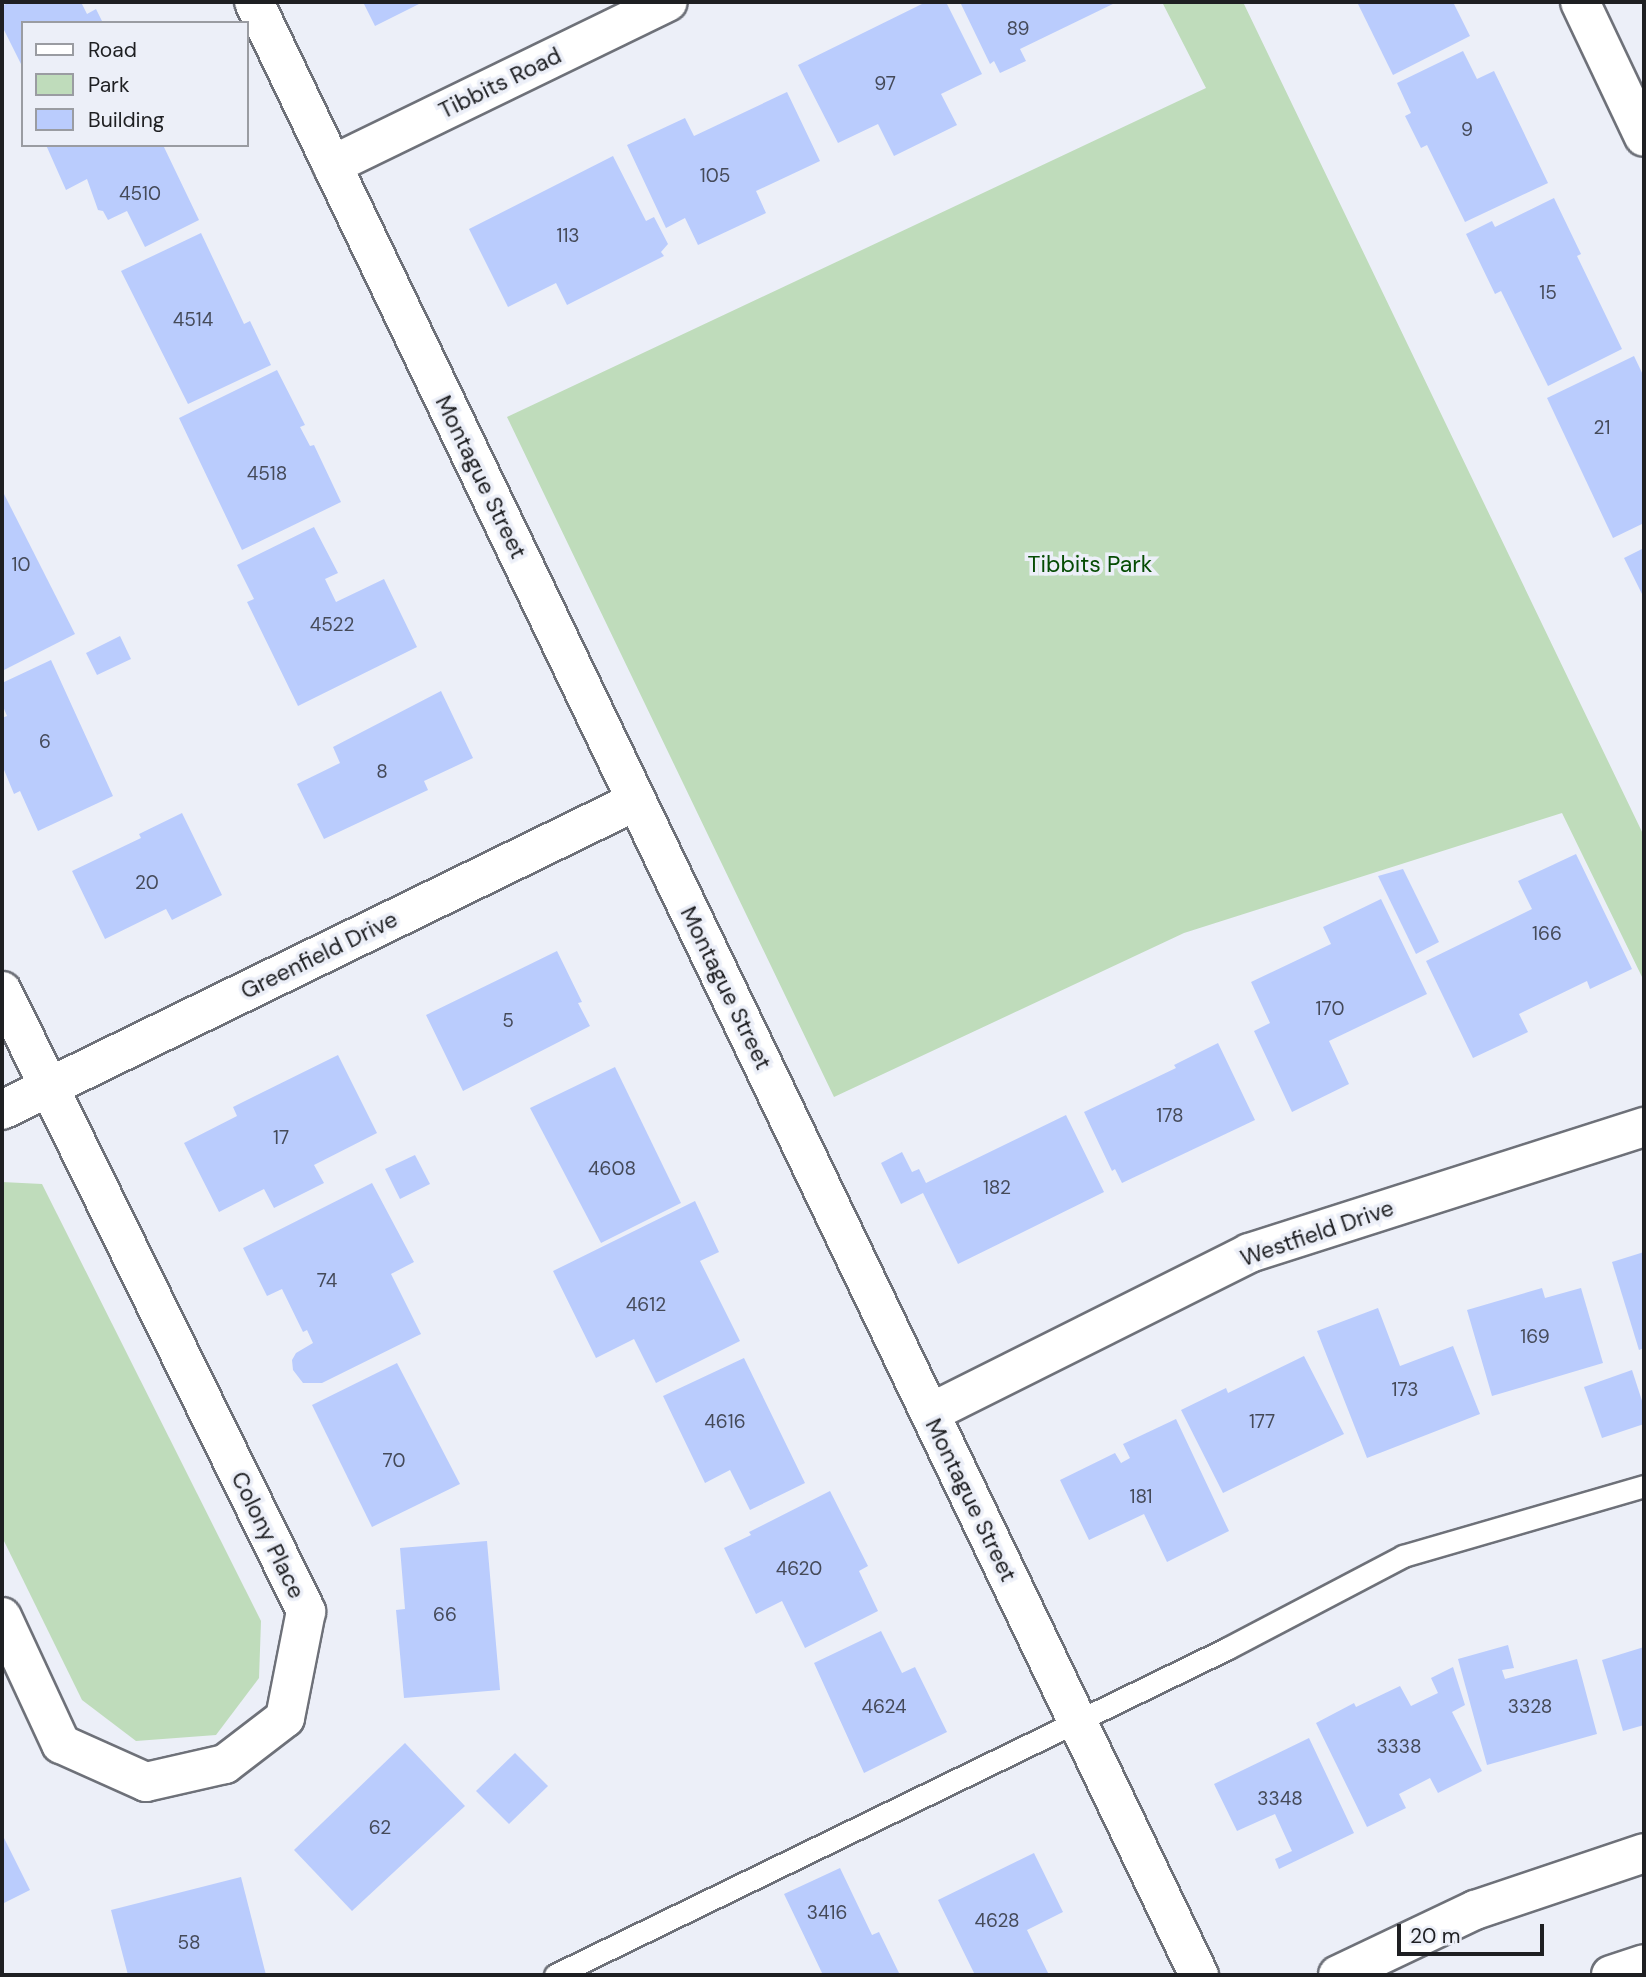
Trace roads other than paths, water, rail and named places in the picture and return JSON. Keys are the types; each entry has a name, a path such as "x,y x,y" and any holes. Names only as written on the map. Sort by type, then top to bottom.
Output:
{"street":[{"name":"Montague Street","path":"254,2 1199,1975"},
{"name":"Tibbits Road","path":"332,165 668,2"},
{"path":"1580,2 1644,137"},
{"name":"Greenfield Drive","path":"2,1110 636,801"},
{"name":"Colony Place","path":"2,991 306,1612 285,1718 225,1764 146,1782 61,1744 2,1617"},
{"name":"Westfield Drive","path":"930,1413 1250,1253 1644,1127"},
{"path":"1338,1975 1475,1910 1641,1862"},
{"path":"1611,1975 1644,1964"}],"lane":[{"path":"555,1975 1078,1723 1403,1556 1644,1486"}],"park label":[{"name":"Tibbits Park","path":"1090,564"}]}
